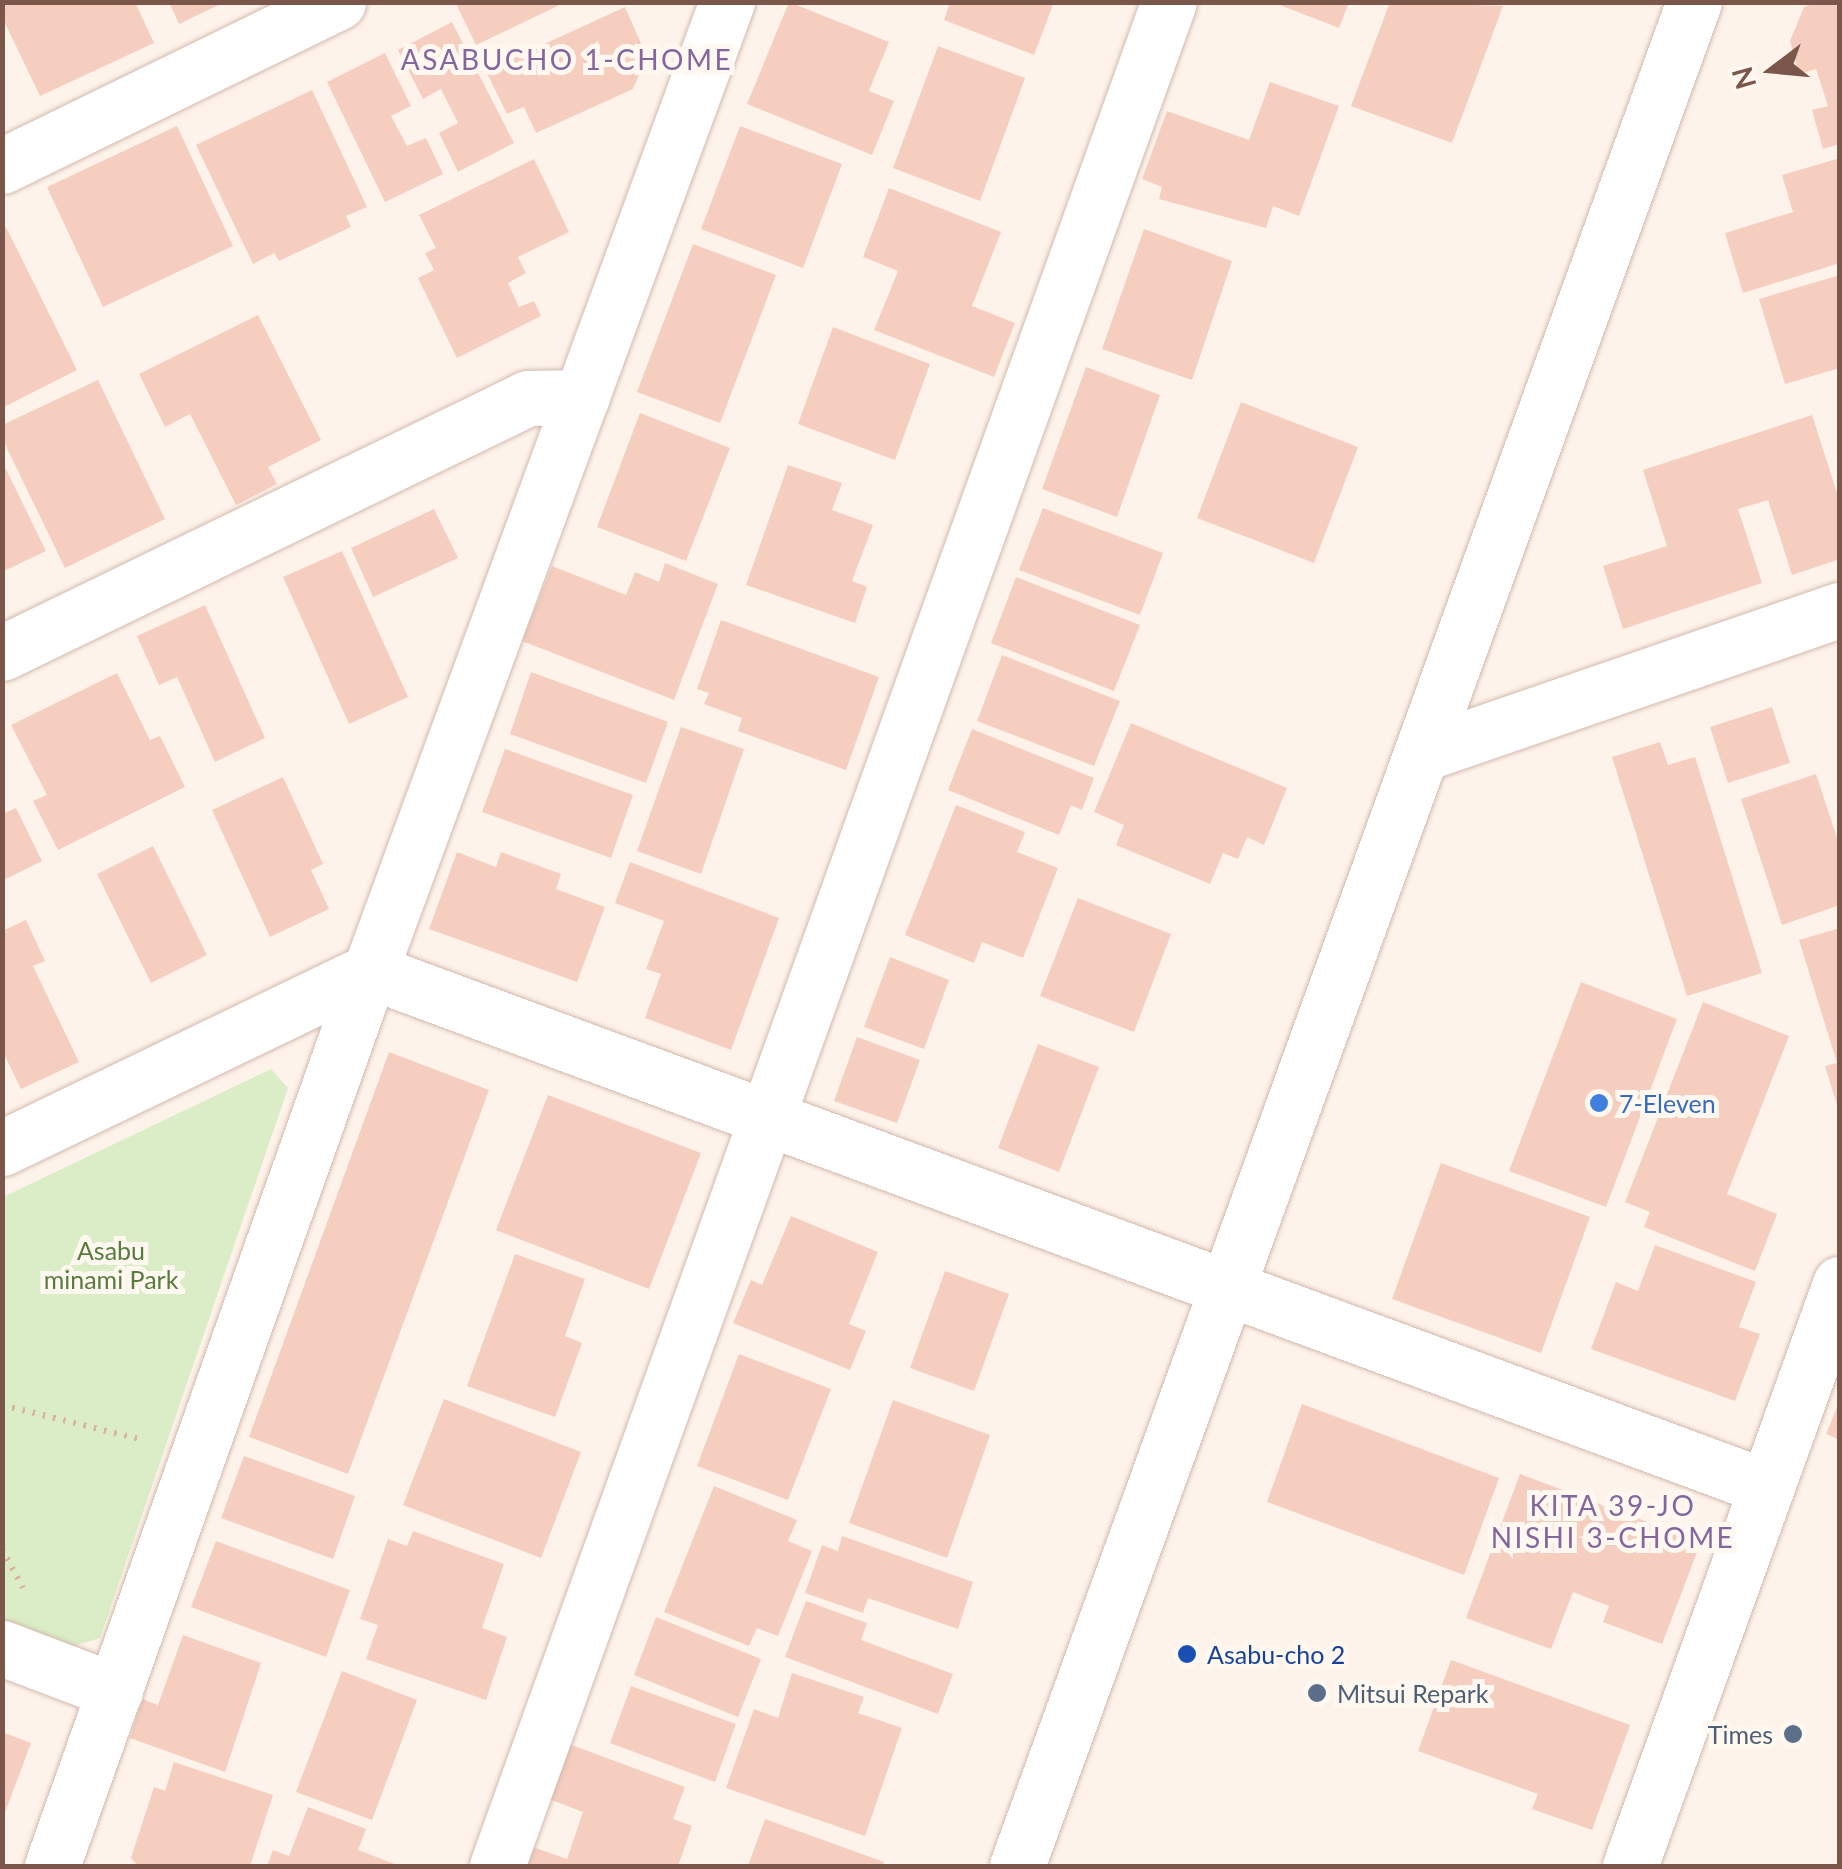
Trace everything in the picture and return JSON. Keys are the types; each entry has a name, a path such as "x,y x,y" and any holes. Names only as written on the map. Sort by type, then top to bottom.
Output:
{"street":[{"path":"2,166 338,2"},
{"path":"52,1866 370,970 727,2"},
{"path":"497,1866 772,1116 1168,2"},
{"path":"1016,1866 1694,2"},
{"path":"2,653 528,398 582,398"},
{"path":"1422,754 1840,610"},
{"path":"2,1148 370,970 1230,1283 1764,1486"},
{"path":"1630,1866 1840,1284"},
{"path":"2,1648 115,1691"}],"path":[{"path":"2,1405 198,1454"}],"green space":[{"name":"Asabu minami Park","path":"271,1069 288,1088 100,1638 70,1647 3,1622 3,1197"}],"building":[{"path":"2,2 135,2 154,43 40,96 2,17"},
{"path":"169,2 225,2 179,24"},
{"path":"455,2 566,2 476,45"},
{"path":"789,2 889,42 869,91 894,101 872,155 747,104"},
{"path":"950,2 1054,2 1034,55 944,20"},
{"path":"1272,2 1349,2 1339,28"},
{"path":"1390,2 1503,6 1452,143 1351,106"},
{"path":"1840,2 1840,144 1823,149 1812,110 1828,106 1816,69 1799,74 1790,41 1804,7"},
{"path":"625,7 647,57 633,89 536,133 524,107 507,114 486,71"},
{"path":"452,22 514,143 458,172 439,133 458,123 441,89 423,99 398,50"},
{"path":"938,46 1025,78 980,201 893,168"},
{"path":"385,53 411,106 391,116 407,146 426,138 443,174 385,202 327,82"},
{"path":"1270,82 1339,106 1299,216 1273,206 1266,228 1159,199 1162,187 1142,179 1167,111 1249,140"},
{"path":"312,90 367,207 346,216 351,227 279,261 274,253 253,264 196,145"},
{"path":"177,126 233,246 103,307 47,187"},
{"path":"740,126 842,164 803,268 701,229"},
{"path":"1840,158 1840,263 1743,293 1725,233 1793,212 1782,175"},
{"path":"534,159 569,232 518,257 526,273 508,283 519,307 534,301 541,316 457,358 418,278 434,270 425,253 436,248 419,215"},
{"path":"889,188 1001,232 972,306 1015,323 994,377 874,330 898,271 863,257"},
{"path":"6,227 77,370 2,408 2,229"},
{"path":"1144,229 1232,261 1192,380 1102,349"},
{"path":"693,244 776,275 720,423 637,392"},
{"path":"1840,275 1840,368 1785,384 1759,299"},
{"path":"258,315 321,440 268,467 277,484 236,505 190,414 165,427 139,374"},
{"path":"833,327 930,364 895,460 798,424"},
{"path":"1086,367 1160,395 1117,517 1042,489"},
{"path":"98,380 165,519 65,568 2,438 2,425"},
{"path":"1241,402 1358,447 1314,563 1197,518"},
{"path":"640,413 730,448 686,561 597,527"},
{"path":"1812,415 1840,502 1840,559 1792,575 1768,500 1738,509 1762,583 1623,629 1603,566 1667,546 1643,470"},
{"path":"2,461 46,551 2,572"},
{"path":"788,465 842,483 832,510 873,525 852,581 867,587 855,623 746,585"},
{"path":"1043,508 1163,553 1140,615 1019,570"},
{"path":"434,509 458,558 373,597 351,548"},
{"path":"342,551 408,697 349,724 283,577"},
{"path":"665,563 718,584 674,700 522,641 552,566 626,595 635,572 659,582"},
{"path":"1016,577 1140,625 1114,691 991,643"},
{"path":"205,605 265,738 215,762 177,677 159,685 137,636"},
{"path":"721,620 879,677 846,770 738,731 742,718 704,704 709,693 697,689"},
{"path":"1002,655 1120,701 1094,766 977,721"},
{"path":"531,672 668,722 646,783 510,734"},
{"path":"117,673 150,740 160,736 185,787 58,850 33,801 47,795 11,725"},
{"path":"1772,707 1790,763 1728,783 1710,727"},
{"path":"1131,723 1287,788 1264,845 1247,837 1238,859 1223,853 1210,884 1116,845 1124,825 1094,812"},
{"path":"681,727 744,749 701,874 637,851"},
{"path":"972,729 1094,778 1082,810 1071,805 1059,835 948,790"},
{"path":"1660,742 1668,765 1695,757 1762,973 1687,996 1612,757"},
{"path":"505,749 633,795 611,858 482,812"},
{"path":"1816,774 1840,847 1840,905 1782,925 1741,799"},
{"path":"283,777 323,864 311,870 329,909 270,937 212,810"},
{"path":"956,805 1025,832 1017,852 1058,868 1023,958 982,942 974,963 905,935"},
{"path":"16,808 42,861 2,881 2,814"},
{"path":"153,846 207,955 151,983 97,874"},
{"path":"457,852 496,867 501,852 561,874 556,889 605,907 577,982 429,929"},
{"path":"630,862 779,918 731,1050 645,1018 661,974 646,969 664,921 615,903"},
{"path":"1078,898 1171,934 1134,1032 1040,996"},
{"path":"26,920 45,961 33,966 79,1062 21,1089 2,1050 2,931"},
{"path":"1840,928 1839,1111 1825,1066 1837,1063 1799,940"},
{"path":"890,957 949,980 924,1049 864,1027"},
{"path":"1581,982 1677,1019 1606,1207 1509,1171"},
{"path":"1703,1002 1789,1036 1727,1194 1777,1214 1755,1271 1644,1227 1650,1212 1625,1202"},
{"path":"857,1037 920,1060 897,1123 834,1101"},
{"path":"1038,1044 1099,1067 1059,1172 998,1148"},
{"path":"389,1052 489,1090 348,1474 249,1437"},
{"path":"548,1095 701,1153 649,1289 496,1230"},
{"path":"1441,1163 1590,1217 1541,1353 1392,1299"},
{"path":"791,1216 878,1252 849,1324 866,1331 850,1370 733,1323 751,1280 762,1285"},
{"path":"1655,1245 1756,1282 1739,1327 1760,1334 1735,1401 1591,1349 1616,1282 1638,1291"},
{"path":"515,1254 585,1279 565,1336 582,1343 555,1417 467,1386"},
{"path":"945,1271 1009,1294 974,1391 910,1368"},
{"path":"739,1354 831,1389 788,1500 697,1466"},
{"path":"444,1399 581,1452 541,1558 403,1505"},
{"path":"893,1400 990,1435 947,1558 849,1523"},
{"path":"1840,1400 1840,1440 1826,1434"},
{"path":"1302,1404 1499,1478 1464,1575 1267,1502"},
{"path":"244,1456 355,1496 333,1559 221,1518"},
{"path":"1520,1474 1701,1542 1662,1644 1603,1622 1609,1606 1573,1592 1551,1649 1466,1618"},
{"path":"714,1486 797,1520 788,1541 812,1551 778,1636 757,1628 749,1646 664,1612"},
{"path":"413,1531 504,1564 482,1628 507,1637 486,1700 366,1659 378,1625 360,1619 388,1539 407,1546"},
{"path":"842,1536 973,1582 958,1629 868,1598 863,1613 805,1593 822,1545 838,1551"},
{"path":"216,1541 350,1590 326,1657 191,1607"},
{"path":"806,1601 867,1623 861,1640 953,1674 938,1714 785,1657"},
{"path":"656,1617 761,1659 738,1717 634,1675"},
{"path":"183,1635 261,1663 225,1772 130,1738 142,1699 158,1705"},
{"path":"1451,1660 1630,1725 1592,1830 1532,1809 1538,1794 1418,1751"},
{"path":"342,1671 417,1700 372,1820 296,1792"},
{"path":"792,1673 864,1697 858,1713 902,1728 865,1836 726,1788 754,1709 778,1718"},
{"path":"631,1686 736,1724 715,1782 610,1743"},
{"path":"2,1732 31,1743 3,1818 2,1818"},
{"path":"569,1744 685,1787 673,1819 692,1826 678,1866 526,1866 533,1847 567,1859 583,1812 549,1799"},
{"path":"174,1762 273,1795 250,1866 138,1866 131,1858 154,1787 165,1791"},
{"path":"308,1807 366,1829 358,1850 400,1866 267,1866 273,1850 289,1856"},
{"path":"765,1819 884,1862 883,1866 748,1866"}],"place":[{"name":"7-Eleven","path":"1599,1103"},
{"name":"Asabu-cho 2","path":"1187,1654"},
{"name":"Mitsui Repark","path":"1317,1693"},
{"name":"Times","path":"1793,1734"}],"district":[{"name":"ASABUCHO 1-CHOME","path":"567,59"},
{"name":"KITA 39-JO NISHI 3-CHOME","path":"1613,1521"}]}
